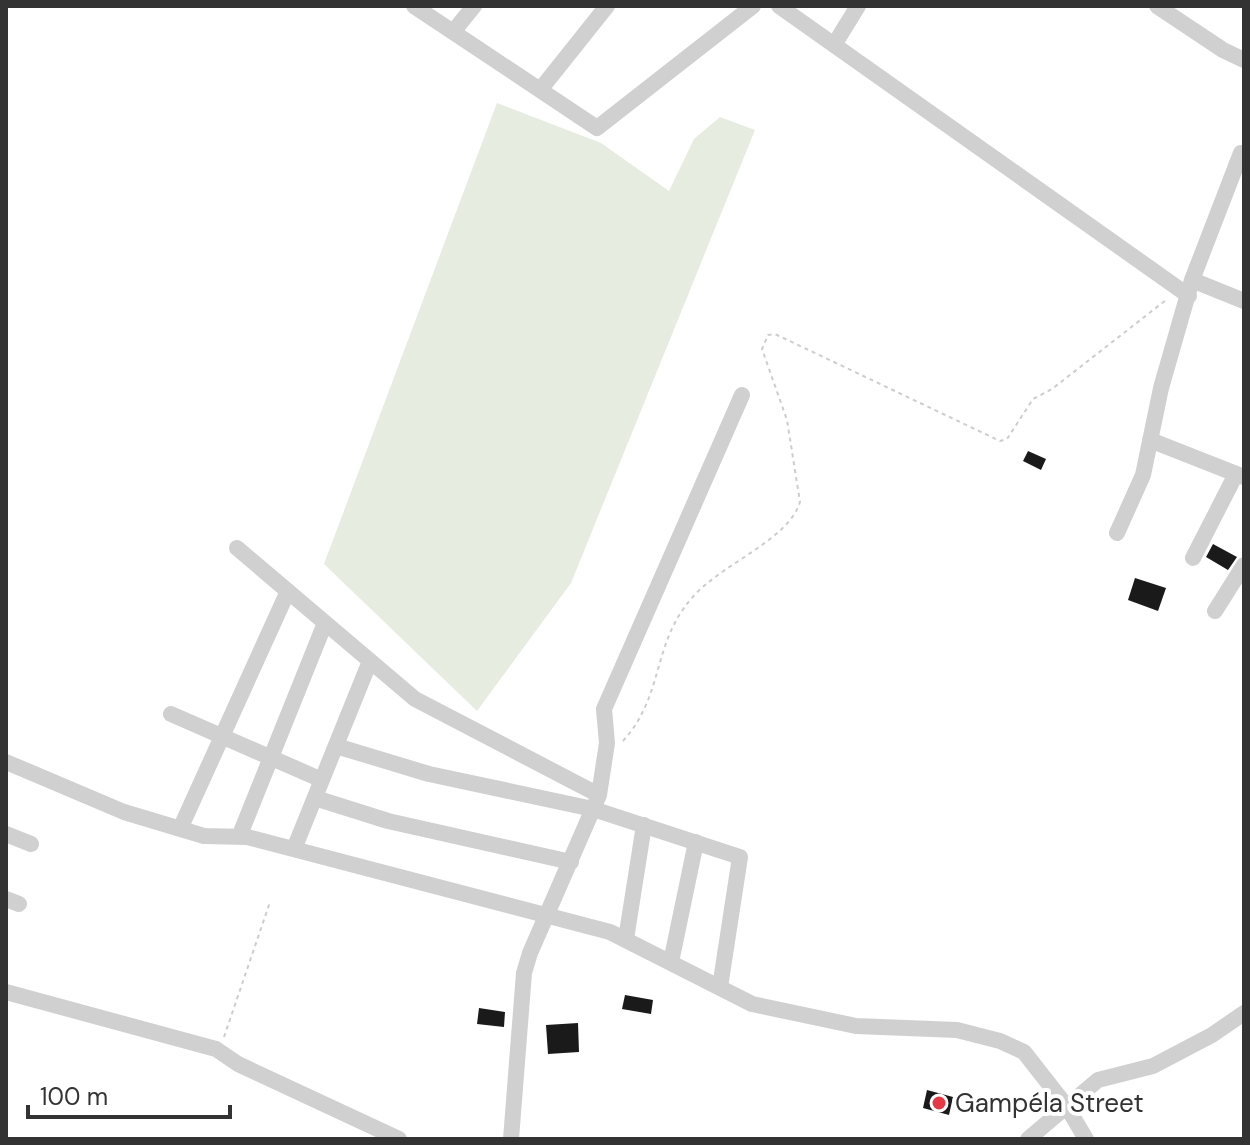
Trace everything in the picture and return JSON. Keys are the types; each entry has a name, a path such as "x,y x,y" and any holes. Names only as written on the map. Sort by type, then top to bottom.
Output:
{"street":[{"path":"414,6 597,128 753,6"},
{"path":"453,32 474,6"},
{"path":"540,90 607,6"},
{"path":"779,6 1187,288 1244,301"},
{"path":"834,45 858,6"},
{"path":"1157,6 1223,50 1244,60"},
{"path":"1117,533 1143,475 1161,388 1187,288 1241,153 1244,153"},
{"path":"511,1139 524,973 596,802 607,743 604,709 742,395"},
{"path":"1150,440 1240,475 1193,558"},
{"path":"237,548 415,699 596,802 644,825 740,857 720,987"},
{"path":"1215,611 1244,565"},
{"path":"180,829 288,591"},
{"path":"239,837 325,623"},
{"path":"294,849 370,661"},
{"path":"171,714 322,780"},
{"path":"336,746 429,774 596,802"},
{"path":"6,762 124,812 204,836 239,837 294,849 610,932 752,1004 856,1026 957,1030 1000,1041 1024,1052 1067,1107 1086,1139"},
{"path":"315,798 388,821 571,862"},
{"path":"626,939 644,825"},
{"path":"6,834 31,844"},
{"path":"671,962 696,842"},
{"path":"6,992 216,1049 238,1064 399,1139"},
{"path":"1028,1139 1098,1080 1153,1066 1212,1035 1244,1013"}],"path":[{"path":"623,741 652,697 666,637 677,616 718,573 784,529 796,515 800,502 787,420 762,349 768,335 775,334 1000,441 1007,439 1033,399 1052,389 1187,288"},
{"path":"223,1053 221,1046 270,902"}],"shaded area":[{"path":"497,103 601,143 669,191 694,139 720,117 755,130 571,583 477,711 324,564"}],"building":[{"path":"1028,451 1046,459 1041,470 1023,461"},
{"path":"1213,544 1237,557 1228,570 1206,557"},
{"path":"1135,578 1166,588 1158,611 1128,600"},
{"path":"625,995 653,1000 651,1014 622,1009"},
{"path":"479,1008 505,1012 504,1027 477,1024"},
{"path":"578,1023 579,1052 548,1054 546,1025"},
{"path":"927,1090 953,1097 949,1115 923,1108"}],"place":[{"name":"Gampéla Street","path":"939,1103"}]}
